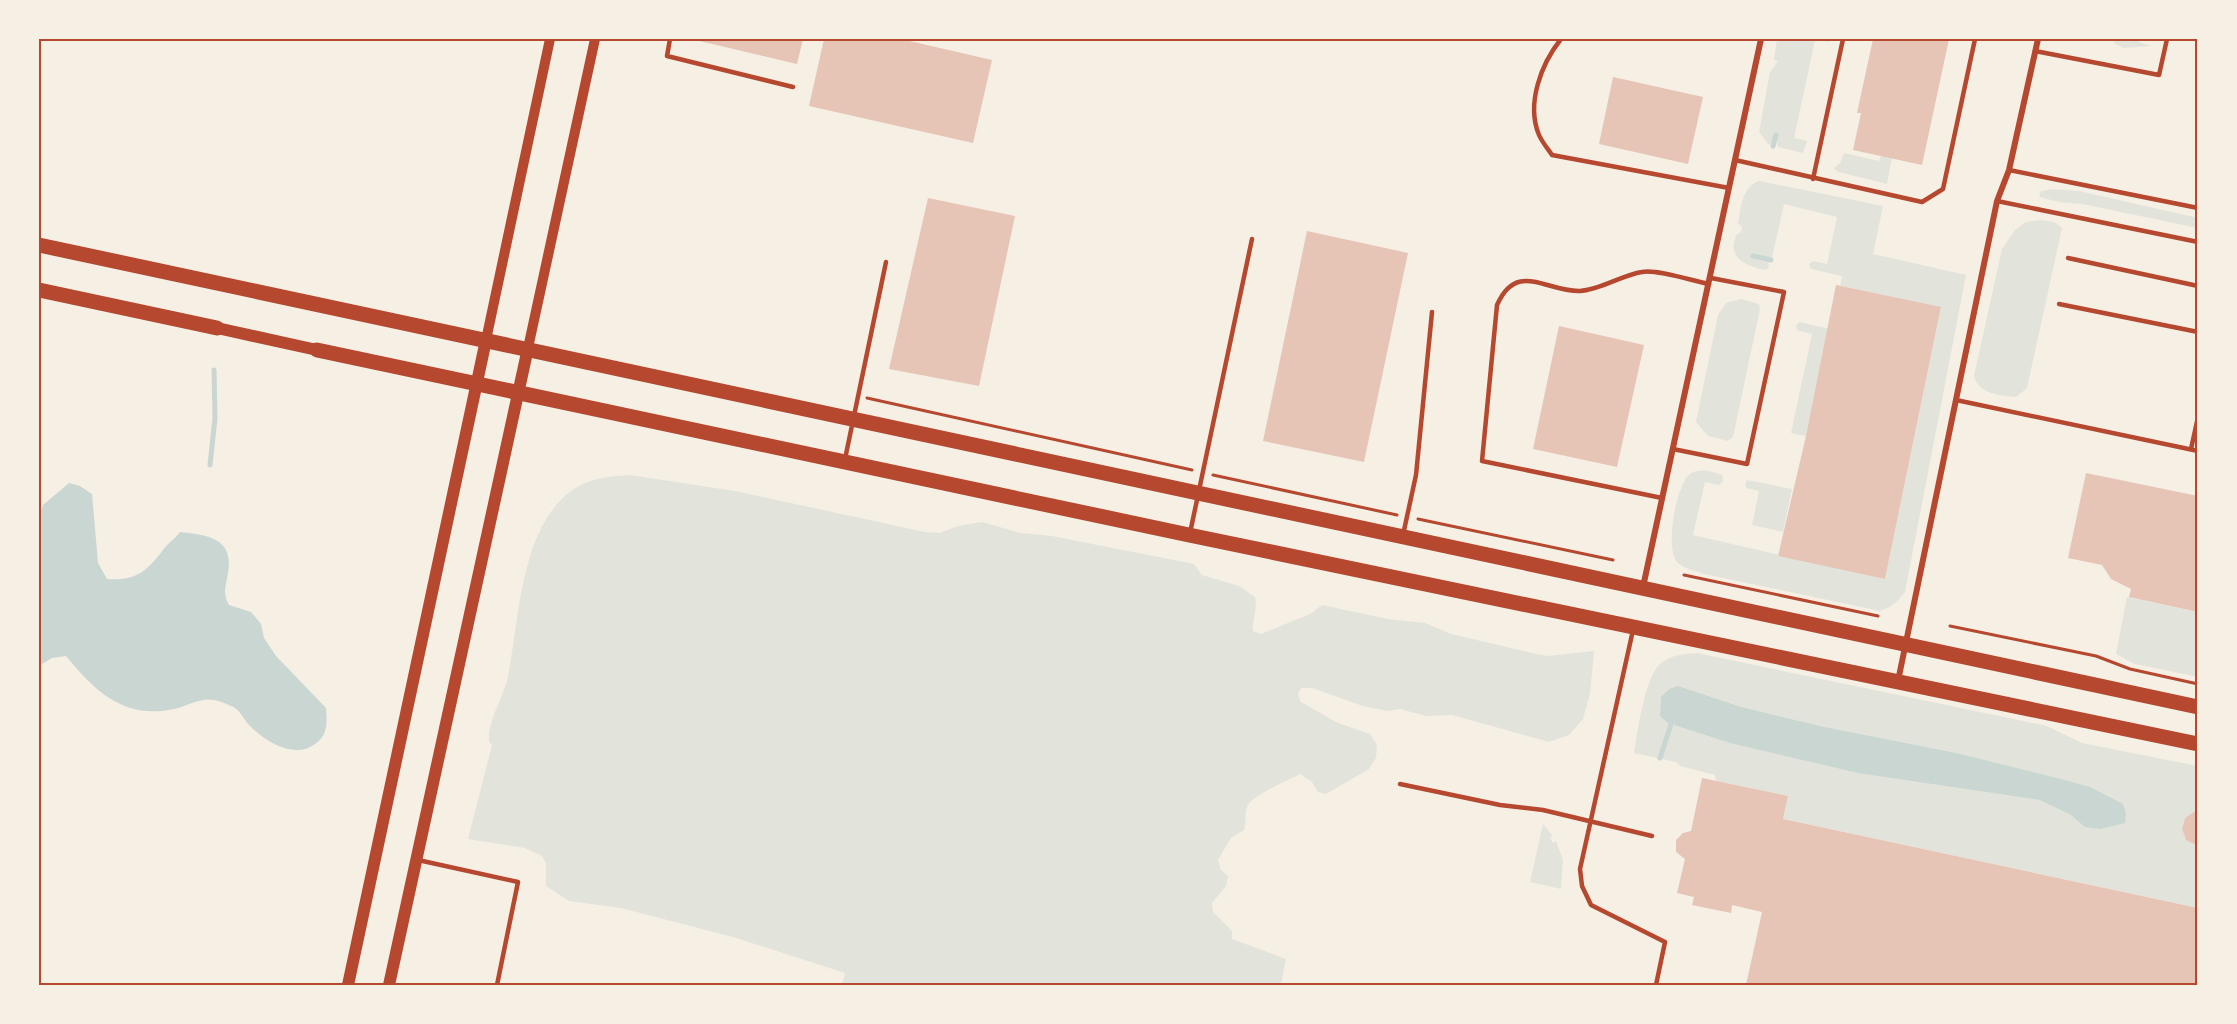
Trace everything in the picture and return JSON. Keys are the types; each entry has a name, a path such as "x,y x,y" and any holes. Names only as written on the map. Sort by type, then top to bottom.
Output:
{"main road":[{"path":"39,245 2198,707"},
{"path":"39,290 1189,535 2198,744"},
{"path":"348,985 486,340"},
{"path":"389,985 528,348"}],"street":[{"path":"486,340 550,39"},
{"path":"528,348 595,39"},
{"path":"1643,588 1761,39"},
{"path":"1898,682 1997,201 2009,170 2038,39"}],"lane":[{"path":"670,39 667,56 794,87"},
{"path":"1561,39 1552,50 1540,78 1533,107 1539,136 1552,155 1729,188"},
{"path":"1813,179 1843,39"},
{"path":"1735,160 1922,202 1943,189 1974,39"},
{"path":"2036,51 2159,75 2167,39"},
{"path":"2009,170 2198,208"},
{"path":"1997,201 2198,242"},
{"path":"1189,535 1252,239"},
{"path":"2068,258 2198,286"},
{"path":"844,461 886,262"},
{"path":"1662,498 1482,461 1497,305 1503,292 1511,284 1523,280 1581,291 1644,271 1784,292 1747,464 1673,449"},
{"path":"2059,304 2198,332"},
{"path":"1403,536 1416,475 1432,312"},
{"path":"1956,400 2198,451"},
{"path":"2192,449 2198,417"},
{"path":"1634,627 1580,869 1582,886 1591,905 1665,942 1656,985"},
{"path":"1400,784 1500,805 1543,810 1590,824 1652,836"},
{"path":"415,860 518,882 497,985"}],"path":[{"path":"859,396 1203,473 1613,560"},
{"path":"1684,575 1878,615"},
{"path":"1950,626 2096,656 2130,669 2198,684"}],"shaded area":[{"path":"1777,39 1831,39 1829,42 1815,40 1794,138 1807,141 1803,153 1778,147 1777,141 1773,140 1769,145 1759,132 1770,72 1778,61 1774,60"},
{"path":"2114,39 2139,39 2139,42 2151,46 2124,48 2115,44"},
{"path":"1844,153 1879,161 1881,156 1892,158 1887,184 1838,172 1834,168 1840,163"},
{"path":"1759,181 1883,206 1873,254 1966,275 1905,592 1894,604 1880,611 1704,574 1683,567 1674,556 1672,532 1680,490 1690,474 1706,471 1722,475 1723,481 1719,485 1705,482 1693,535 1885,579 1941,308 1840,286 1842,276 1811,269 1809,264 1813,261 1827,264 1837,217 1784,204 1772,258 1751,254 1751,258 1768,262 1769,268 1765,270 1741,261 1734,252 1734,246 1736,236 1742,228 1738,223 1741,204 1749,188"},
{"path":"2052,189 2079,191 2198,218 2198,228 2039,197 2041,191"},
{"path":"2040,220 2054,222 2062,228 2027,388 2016,397 1997,395 1980,387 1974,376 2002,249 2015,230 2026,222"},
{"path":"1741,299 1759,304 1760,309 1733,437 1728,441 1708,436 1696,422 1718,315 1726,303"},
{"path":"1800,322 1830,329 1806,436 1791,433 1812,334 1797,330 1796,325"},
{"path":"630,475 735,491 925,532 939,533 958,526 982,522 1021,533 1052,536 1194,564 1202,575 1239,586 1255,597 1253,631 1261,634 1310,614 1322,605 1388,619 1425,623 1451,634 1548,656 1594,651 1590,694 1583,719 1569,735 1549,742 1452,715 1426,716 1400,709 1387,711 1363,706 1312,688 1301,688 1298,694 1301,702 1338,723 1370,734 1377,745 1376,758 1369,769 1326,794 1318,792 1312,782 1300,774 1250,802 1247,807 1244,830 1231,838 1218,860 1221,870 1228,876 1226,886 1212,903 1213,912 1232,931 1232,939 1286,959 1281,985 842,985 845,973 733,937 621,908 569,901 546,886 546,863 542,856 525,848 468,839 492,745 489,742 489,734 493,717 508,676 520,600 533,547 544,523 558,503 577,487 596,480"},
{"path":"1747,480 1792,489 1783,532 1752,525 1759,491 1746,488"},
{"path":"69,483 80,486 92,494 98,563 107,579 133,577 139,574 180,532 209,537 223,545 229,561 225,593 229,605 251,612 261,624 264,638 276,656 326,708 326,728 322,737 315,744 298,750 280,747 256,732 235,708 214,700 209,699 174,709 156,711 126,706 112,700 88,681 66,656 52,658 39,666 39,518 43,505"},
{"path":"2127,597 2198,612 2198,677 2135,664 2116,654"},
{"path":"1697,653 2047,726 2082,743 2198,766 2198,809 2185,818 2182,829 2186,840 2198,846 2198,908 1783,819 1788,796 1716,781 1715,775 1680,766 1676,762 1634,753 1646,692 1655,670 1669,658"},
{"path":"1678,686 1741,707 1824,727 1956,753 2090,787 2123,804 2126,813 2125,823 2101,829 2085,827 2071,815 2040,800 1858,773 1730,743 1668,723 1660,716 1661,697 1669,689"},
{"path":"1543,824 1553,836 1550,838 1553,843 1556,841 1563,860 1561,889 1530,882"}],"building":[{"path":"691,39 803,39 797,64"},
{"path":"824,39 901,39 992,60 973,143 809,106"},
{"path":"1873,39 1949,39 1922,165 1853,150 1861,113 1857,113"},
{"path":"1613,77 1703,97 1688,164 1599,144"},
{"path":"928,198 1015,216 979,386 889,369"},
{"path":"1307,231 1408,253 1364,462 1263,441"},
{"path":"1836,285 1941,307 1885,579 1778,556 1806,436"},
{"path":"1559,326 1644,345 1617,467 1533,449"},
{"path":"2086,473 2198,496 2198,612 2129,597 2131,589 2111,579 2102,565 2068,558"},
{"path":"1702,778 1788,796 1783,819 2198,908 2198,985 1746,985 1762,912 1732,905 1731,913 1692,905 1694,897 1677,893 1685,859 1676,852 1676,840 1683,833 1691,831"},
{"path":"2198,809 2198,846 2186,840 2182,829 2185,818"}],"waterway":[{"path":"1773,146 1776,135"},
{"path":"1753,256 1771,260"},
{"path":"210,465 215,418 214,370"},
{"path":"1660,758 1671,724"}]}
